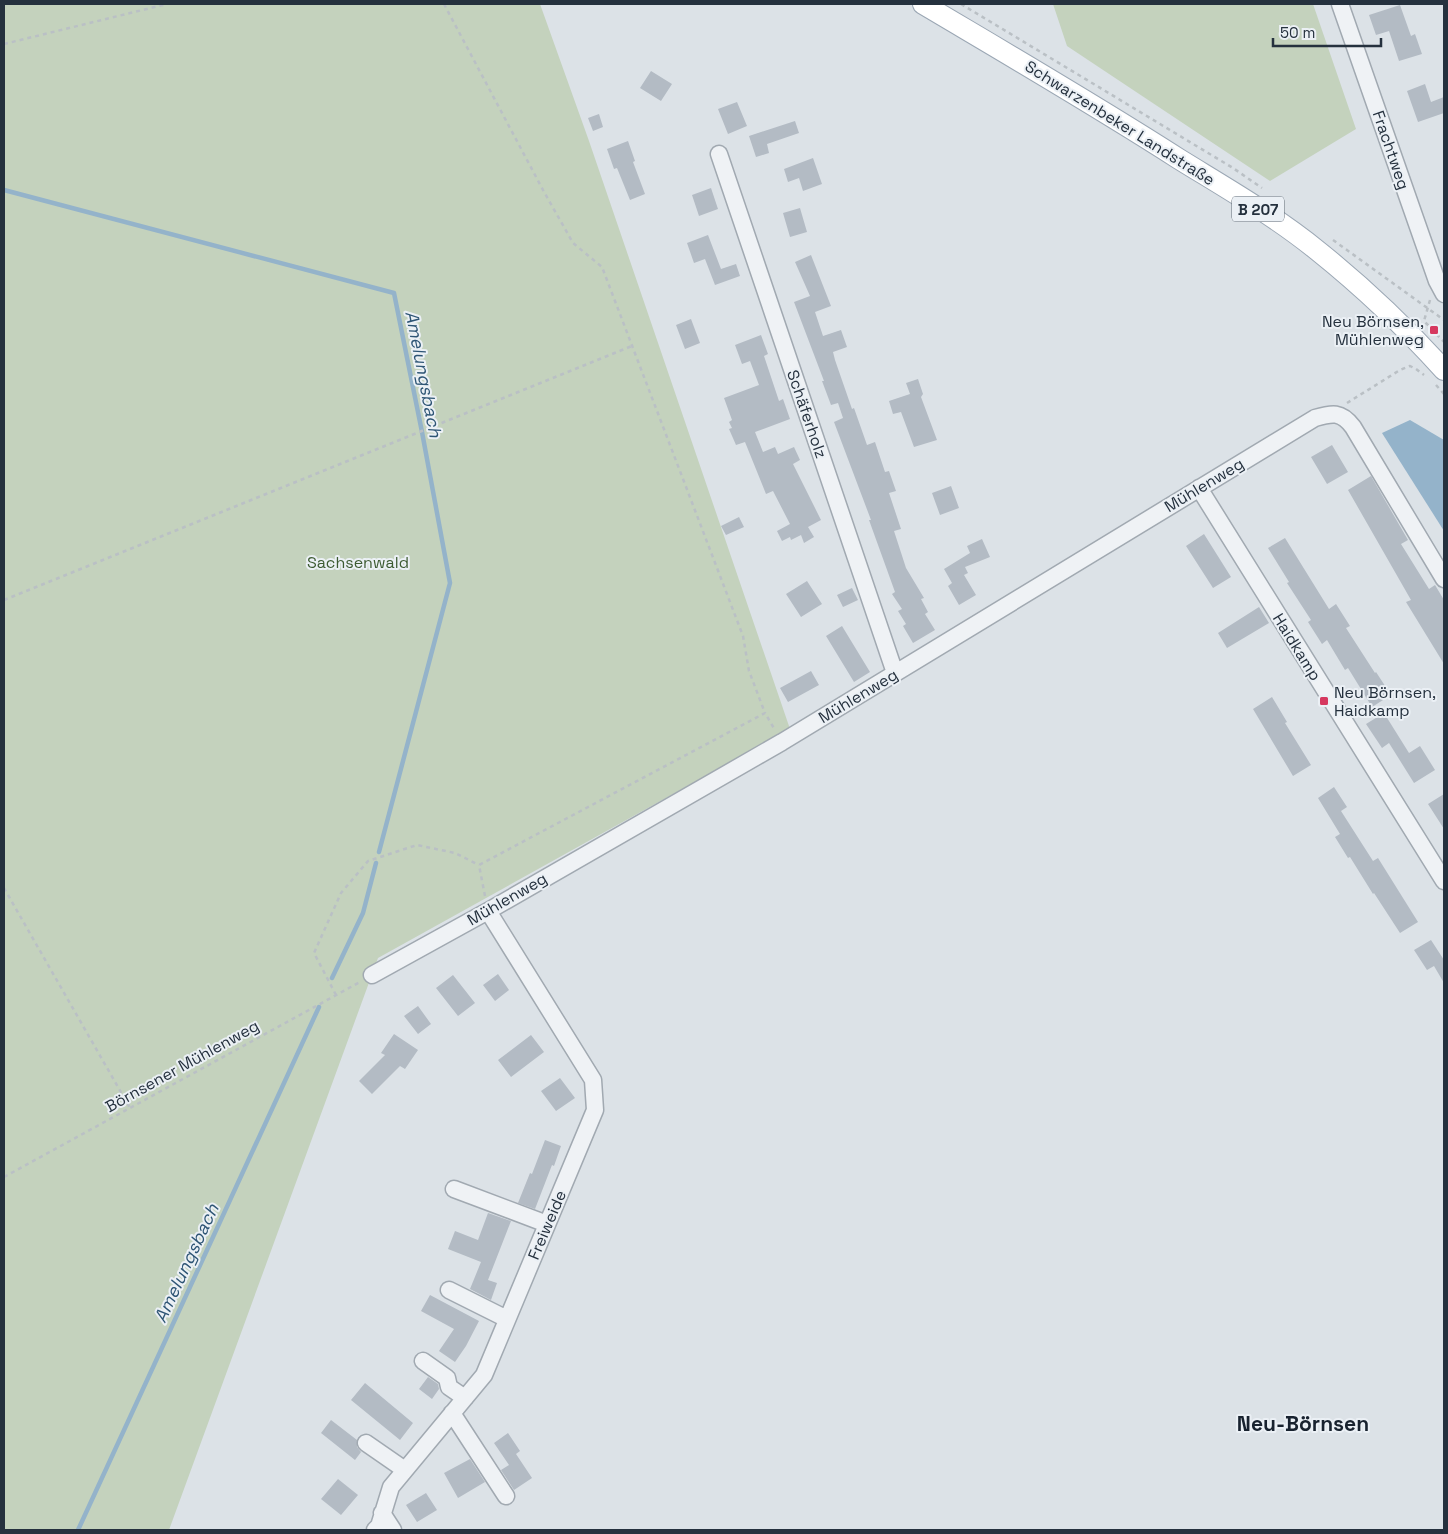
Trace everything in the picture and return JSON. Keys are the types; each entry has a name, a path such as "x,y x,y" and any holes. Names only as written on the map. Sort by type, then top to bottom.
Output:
{"main road":[{"name":"Schwarzenbeker Landstraße","path":"923,4 1152,141 1260,210 1316,250 1376,301 1417,340 1436,378"}],"street":[{"name":"Frachtweg","path":"1340,4 1437,281 1444,294"},
{"name":"Schäferholz","path":"719,154 896,673"},
{"name":"Mühlenweg","path":"372,975 488,911 782,742 1315,418 1333,414 1339,415"},
{"path":"1339,415 1353,426 1444,579"},
{"name":"Haidkamp","path":"1199,488 1444,881"},
{"name":"Freiweide","path":"375,1530 379,1526 391,1487 484,1375 595,1110 593,1080 488,911"},
{"path":"454,1189 547,1224"},
{"path":"449,1290 507,1319"},
{"path":"423,1361 447,1378 450,1387 465,1398"},
{"path":"452,1413 506,1496"},
{"path":"366,1443 405,1470"},
{"path":"382,1513 393,1530"}],"path":[{"path":"4,44 167,4"},
{"path":"444,4 573,243 602,267 697,511 743,636 749,671 765,713 782,742"},
{"path":"1444,320 1428,307 1424,321 1444,342"},
{"path":"4,600 632,346"},
{"path":"1339,415 1346,404 1400,370 1410,366 1436,378 1444,394"},
{"path":"479,865 765,713"},
{"path":"336,995 314,954 340,893 368,861 417,845 456,853 479,865"},
{"path":"479,865 488,911"},
{"path":"4,888 130,1108"},
{"name":"Börnsener Mühlenweg","path":"4,1177 372,975"}],"green space":[{"name":"Sachsenwald","path":"4,4 540,4 589,141 790,729 378,958 169,1530 4,1530"},
{"path":"1053,4 1313,4 1356,129 1270,181 1067,46"}],"water":[{"path":"1410,420 1444,440 1444,531 1382,433"}],"building":[{"path":"1400,5 1411,36 1415,34 1422,54 1399,61 1389,31 1376,35 1369,15"},
{"path":"651,71 672,84 661,101 640,88"},
{"path":"1425,84 1431,102 1444,97 1444,113 1418,122 1407,91"},
{"path":"737,102 747,126 728,134 718,109"},
{"path":"599,114 603,127 593,131 588,118"},
{"path":"795,121 799,133 767,144 769,153 756,157 749,136"},
{"path":"628,141 635,161 633,162 645,194 630,200 617,168 614,169 607,149"},
{"path":"813,158 822,184 803,191 799,178 788,182 784,169"},
{"path":"711,188 718,209 699,216 692,195"},
{"path":"800,208 807,232 790,237 783,213"},
{"path":"708,235 721,269 736,264 740,276 715,285 705,259 694,263 687,243"},
{"path":"811,255 831,306 815,312 823,336 841,330 847,347 833,352 835,360 867,445 875,442 885,472 889,471 896,491 889,493 901,529 894,531 906,568 924,598 921,599 928,612 925,614 935,630 913,643 903,626 906,624 898,611 902,609 892,594 895,592 869,520 871,520 834,422 843,418 838,403 831,405 822,381 824,381 794,302 810,296 795,262"},
{"path":"691,319 700,343 685,349 676,325"},
{"path":"761,335 768,354 764,356 779,401 783,399 790,419 755,432 763,452 775,447 778,454 794,447 800,460 793,464 821,520 808,527 814,537 804,543 801,535 791,540 790,537 782,541 777,531 790,524 773,491 766,494 745,442 736,445 729,429 732,428 729,422 732,420 724,398 759,385 750,361 742,364 735,345"},
{"path":"918,379 923,394 921,397 937,440 914,447 901,412 893,414 889,401 910,394 906,383"},
{"path":"1332,445 1348,472 1327,484 1311,457"},
{"path":"1371,476 1408,540 1401,544 1429,589 1435,585 1444,600 1444,664 1406,602 1411,600 1348,490"},
{"path":"951,486 959,508 940,515 932,493"},
{"path":"739,517 744,527 726,535 721,526"},
{"path":"1204,534 1231,577 1213,588 1186,546"},
{"path":"1285,538 1329,609 1336,604 1350,626 1346,628 1391,695 1372,707 1348,668 1345,670 1327,640 1322,644 1308,622 1311,620 1287,583 1289,582 1268,548"},
{"path":"982,539 990,557 965,567 968,573 964,575 976,595 959,605 948,586 952,583 944,569 970,553 967,546"},
{"path":"807,581 822,604 801,617 786,594"},
{"path":"852,588 858,600 843,607 837,595"},
{"path":"1259,607 1269,623 1227,648 1218,633"},
{"path":"842,626 870,672 854,682 826,636"},
{"path":"811,671 819,685 788,702 780,688"},
{"path":"1272,697 1287,722 1285,723 1311,765 1293,776 1253,709"},
{"path":"1384,713 1409,753 1420,746 1435,770 1414,783 1389,743 1382,748 1366,724"},
{"path":"1334,787 1347,807 1341,811 1373,861 1378,858 1418,922 1400,933 1335,837 1340,834 1318,798"},
{"path":"1444,794 1444,829 1428,804"},
{"path":"1431,940 1444,960 1444,983 1434,966 1427,970 1414,950"},
{"path":"498,974 509,990 495,1001 483,985"},
{"path":"453,975 475,1003 458,1016 436,988"},
{"path":"418,1006 431,1024 418,1034 404,1016"},
{"path":"394,1034 418,1050 405,1069 400,1066 372,1094 359,1081 385,1055 381,1053"},
{"path":"531,1035 544,1052 511,1077 498,1060"},
{"path":"560,1078 575,1098 556,1111 541,1091"},
{"path":"545,1140 561,1146 535,1209 518,1203"},
{"path":"488,1213 511,1221 488,1280 497,1283 491,1300 470,1289 481,1262 448,1249 455,1231 478,1240"},
{"path":"430,1295 479,1321 455,1362 439,1351 454,1329 421,1311"},
{"path":"428,1377 438,1384 439,1389 432,1399 419,1389"},
{"path":"365,1383 413,1423 400,1440 351,1400"},
{"path":"331,1420 357,1440 357,1447 361,1452 355,1460 321,1433"},
{"path":"508,1433 520,1451 516,1454 532,1478 514,1490 501,1470 509,1465 494,1443"},
{"path":"470,1459 485,1482 458,1498 444,1473"},
{"path":"338,1479 358,1495 341,1515 321,1499"},
{"path":"426,1493 437,1510 417,1522 406,1505"}],"waterway":[{"name":"Amelungsbach","path":"4,190 394,293 450,583 379,852"},
{"name":"Amelungsbach","path":"332,978 363,913 376,863"},
{"name":"Amelungsbach","path":"78,1530 319,1007"}],"place":[{"name":"Neu Börnsen, Mühlenweg","path":"1434,330"},
{"name":"Neu Börnsen, Haidkamp","path":"1324,701"}],"district":[{"name":"Neu-Börnsen","path":"1303,1423"}]}
